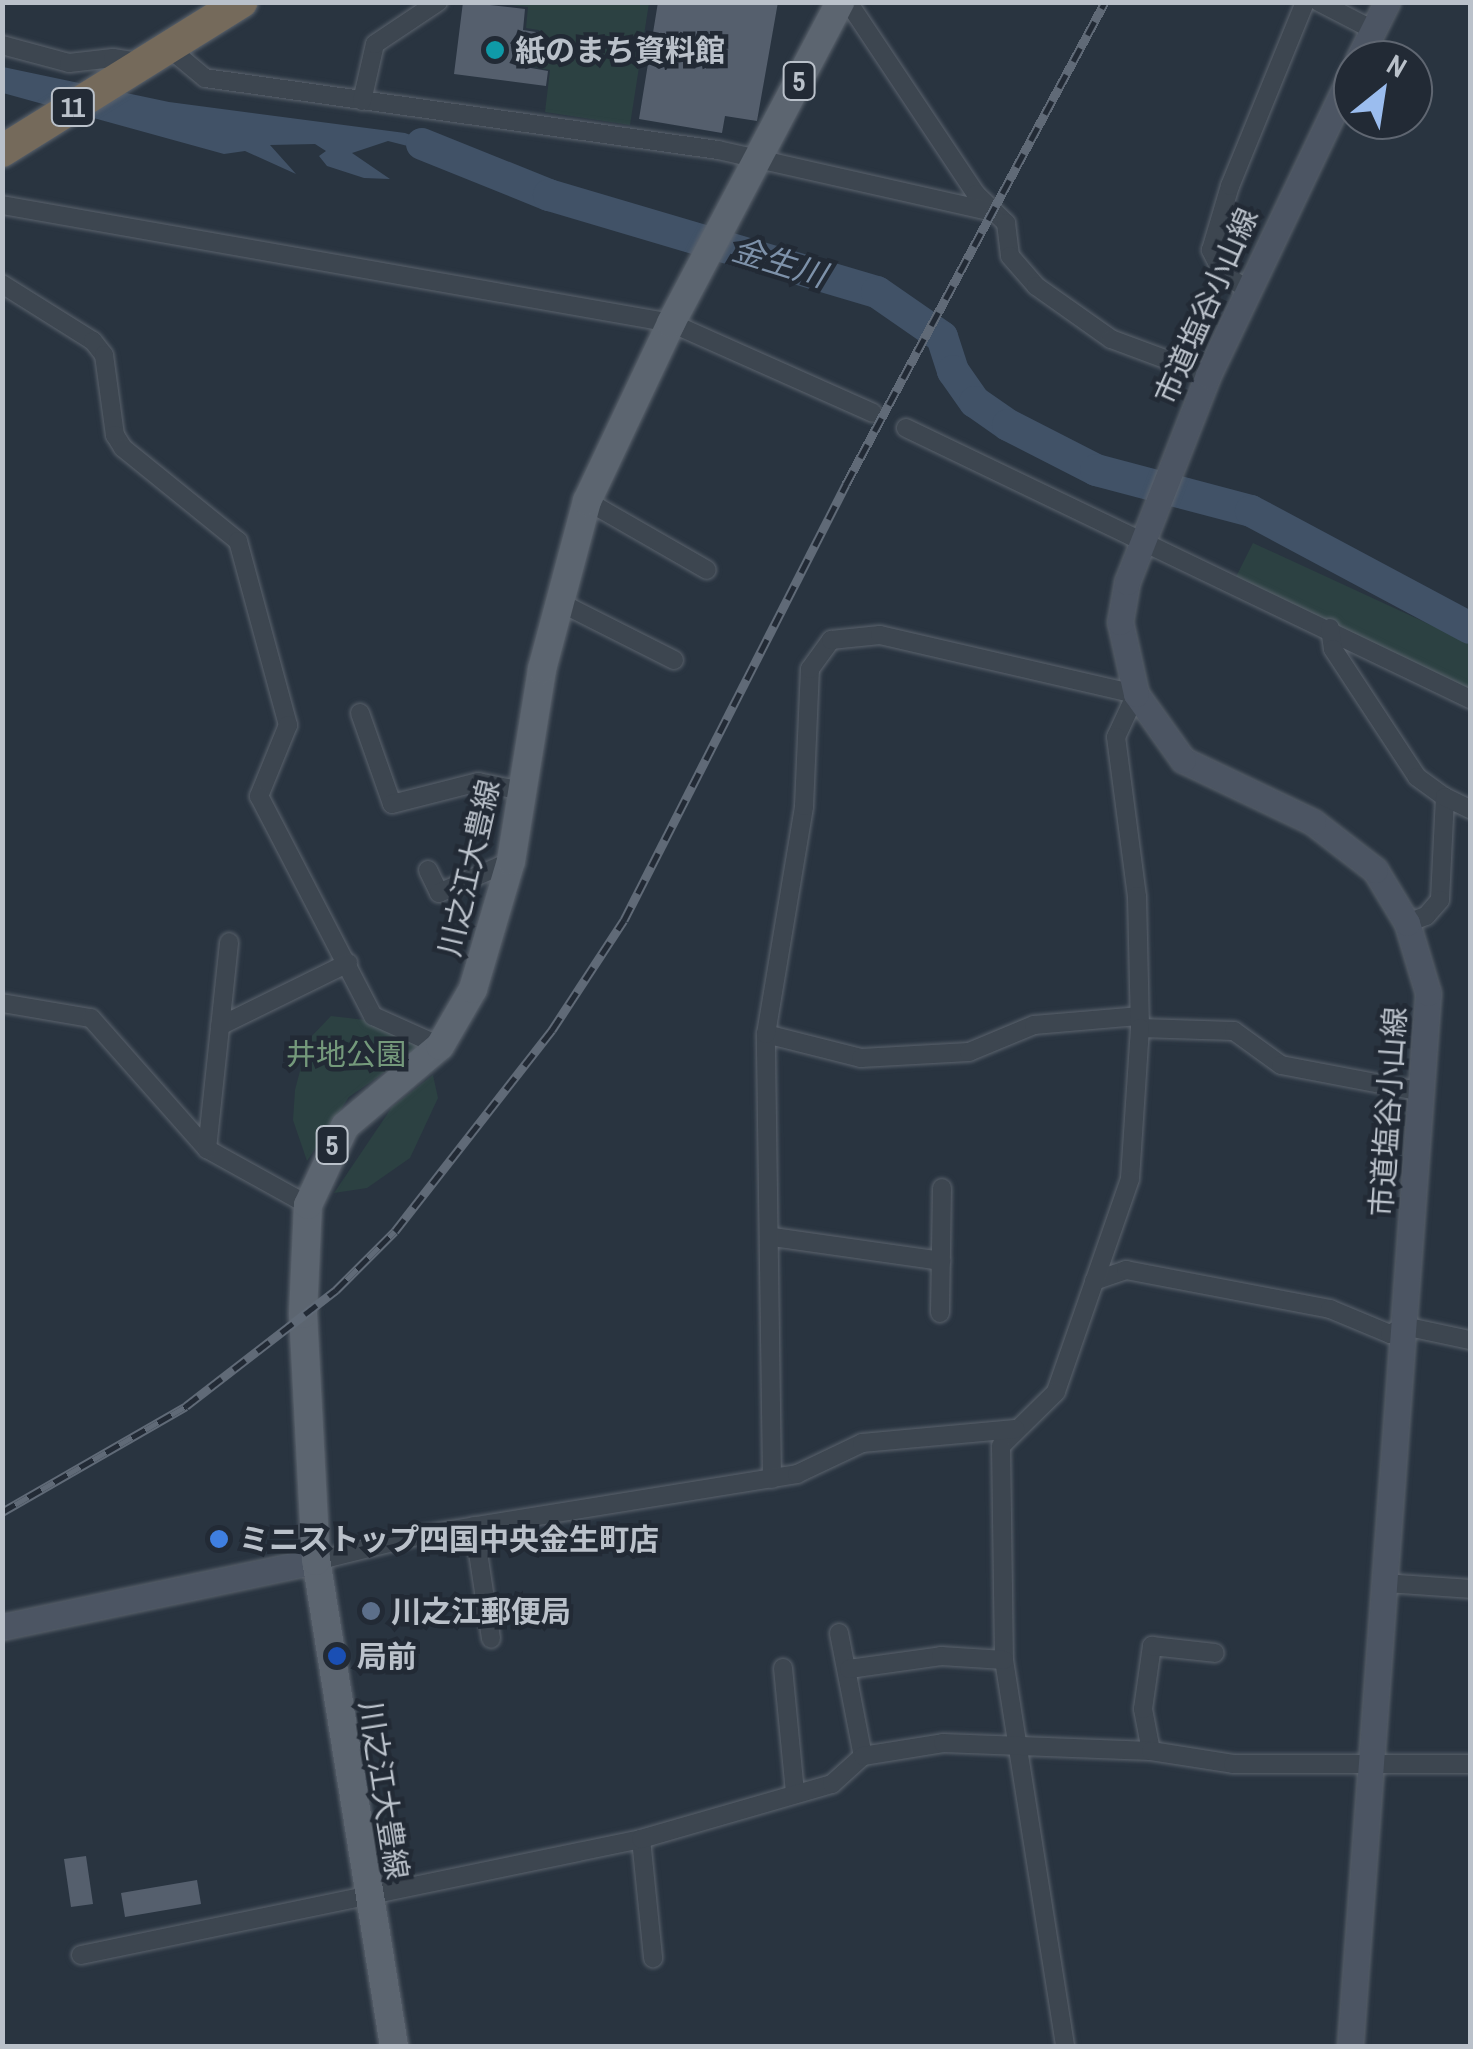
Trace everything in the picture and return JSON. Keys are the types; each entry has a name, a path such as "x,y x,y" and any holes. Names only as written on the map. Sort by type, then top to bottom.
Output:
{"highway":[{"name":"11","path":"2,151 240,2"}],"main road":[{"name":"川之江大豊線","path":"394,2046 316,1561 302,1314 308,1205 345,1126 440,1046 473,989 511,860 557,600 587,501 671,323 840,2"}],"street":[{"path":"362,101 375,44 438,2"},
{"path":"848,2 994,212 1006,223 1010,256 1036,286 1111,339 1208,375"},
{"path":"1246,288 1223,274 1211,250 1304,2"},
{"path":"1320,2 1373,30"},
{"path":"1368,40 1387,2"},
{"path":"2,45 68,63 156,56 205,78 757,160 994,212"},
{"name":"市道塩谷小山線","path":"1333,112 1208,375 1146,534 1120,622 1136,694 1183,760 1348,846 1385,884 1407,923 1428,993 1350,2046"},
{"path":"2,204 671,323 874,413"},
{"path":"2,284 93,341 104,355 115,434 123,448 238,542 288,724 259,796 373,1016 440,1046"},
{"path":"906,428 1146,534 1470,699"},
{"path":"587,501 708,570"},
{"path":"557,600 674,660"},
{"path":"1330,628 1333,649 1418,776 1445,798 1470,809"},
{"path":"772,1479 773,1237 766,1034 804,806 810,669 831,640 880,635 1136,694 1116,737 1138,896 1139,1022 1130,1179 1056,1392 1001,1446 1004,1660 1065,2046"},
{"path":"360,713 392,804 478,782 522,791"},
{"path":"1407,923 1426,916 1440,900 1445,798"},
{"path":"428,870 439,894 511,860"},
{"path":"207,1149 229,942"},
{"path":"220,1026 348,963"},
{"path":"2,1002 91,1018 207,1149 308,1205"},
{"path":"766,1034 860,1058 970,1052 1034,1025 1139,1022 1234,1031 1281,1065 1423,1092"},
{"path":"940,1314 942,1188"},
{"path":"773,1237 941,1261"},
{"path":"1094,1281 1126,1270 1330,1309 1390,1334 1404,1326 1470,1340"},
{"path":"2,1627 474,1526 772,1479 862,1443 1015,1429"},
{"path":"474,1526 490,1639"},
{"path":"1385,1582 1470,1589"},
{"path":"840,1633 863,1756"},
{"path":"1151,1750 1143,1709 1152,1646 1215,1653"},
{"path":"849,1669 941,1656 1004,1660"},
{"path":"783,1668 796,1793"},
{"path":"81,1955 368,1892 641,1839 832,1784 863,1756 944,1743 1016,1742 1151,1750 1233,1764 1470,1764"},
{"path":"641,1839 652,1958"}],"green space":[{"path":"492,3 649,3 630,125 545,112 550,70 534,67 539,30 526,28 528,7"},
{"path":"1253,543 1470,643 1470,689 1236,577"},
{"name":"井地公園","path":"331,1016 366,1020 421,1047 349,1097 307,1161 293,1120 295,1090 308,1040"},
{"name":"井地公園","path":"433,1075 438,1098 410,1158 367,1188 334,1193 392,1107"}],"water":[{"path":"3,67 169,102 405,133 518,174 388,141 352,153 390,179 364,178 327,166 319,156 326,151 315,144 270,145 296,174 245,151 224,154 3,93"}],"building":[{"name":"紙のまち資料館","path":"463,2 525,9 523,30 536,32 531,68 548,71 546,86 454,74"},
{"path":"658,2 778,2 757,121 725,116 722,133 639,119"},
{"path":"86,1856 93,1904 71,1907 64,1859"},
{"path":"197,1880 201,1904 125,1917 121,1893"}],"waterway":[{"name":"金生川","path":"422,144 549,195 877,292 942,337 953,371 975,402 1008,425 1096,470 1251,511 1470,628"}],"railway":[{"path":"2,1512 186,1406 336,1290 395,1231 552,1030 624,920 846,484 1105,2"}],"place":[{"name":"紙のまち資料館","path":"495,50"},
{"name":"ミニストップ四国中央金生町店","path":"219,1539"},
{"name":"川之江郵便局","path":"371,1611"},
{"name":"局前","path":"337,1656"}]}
